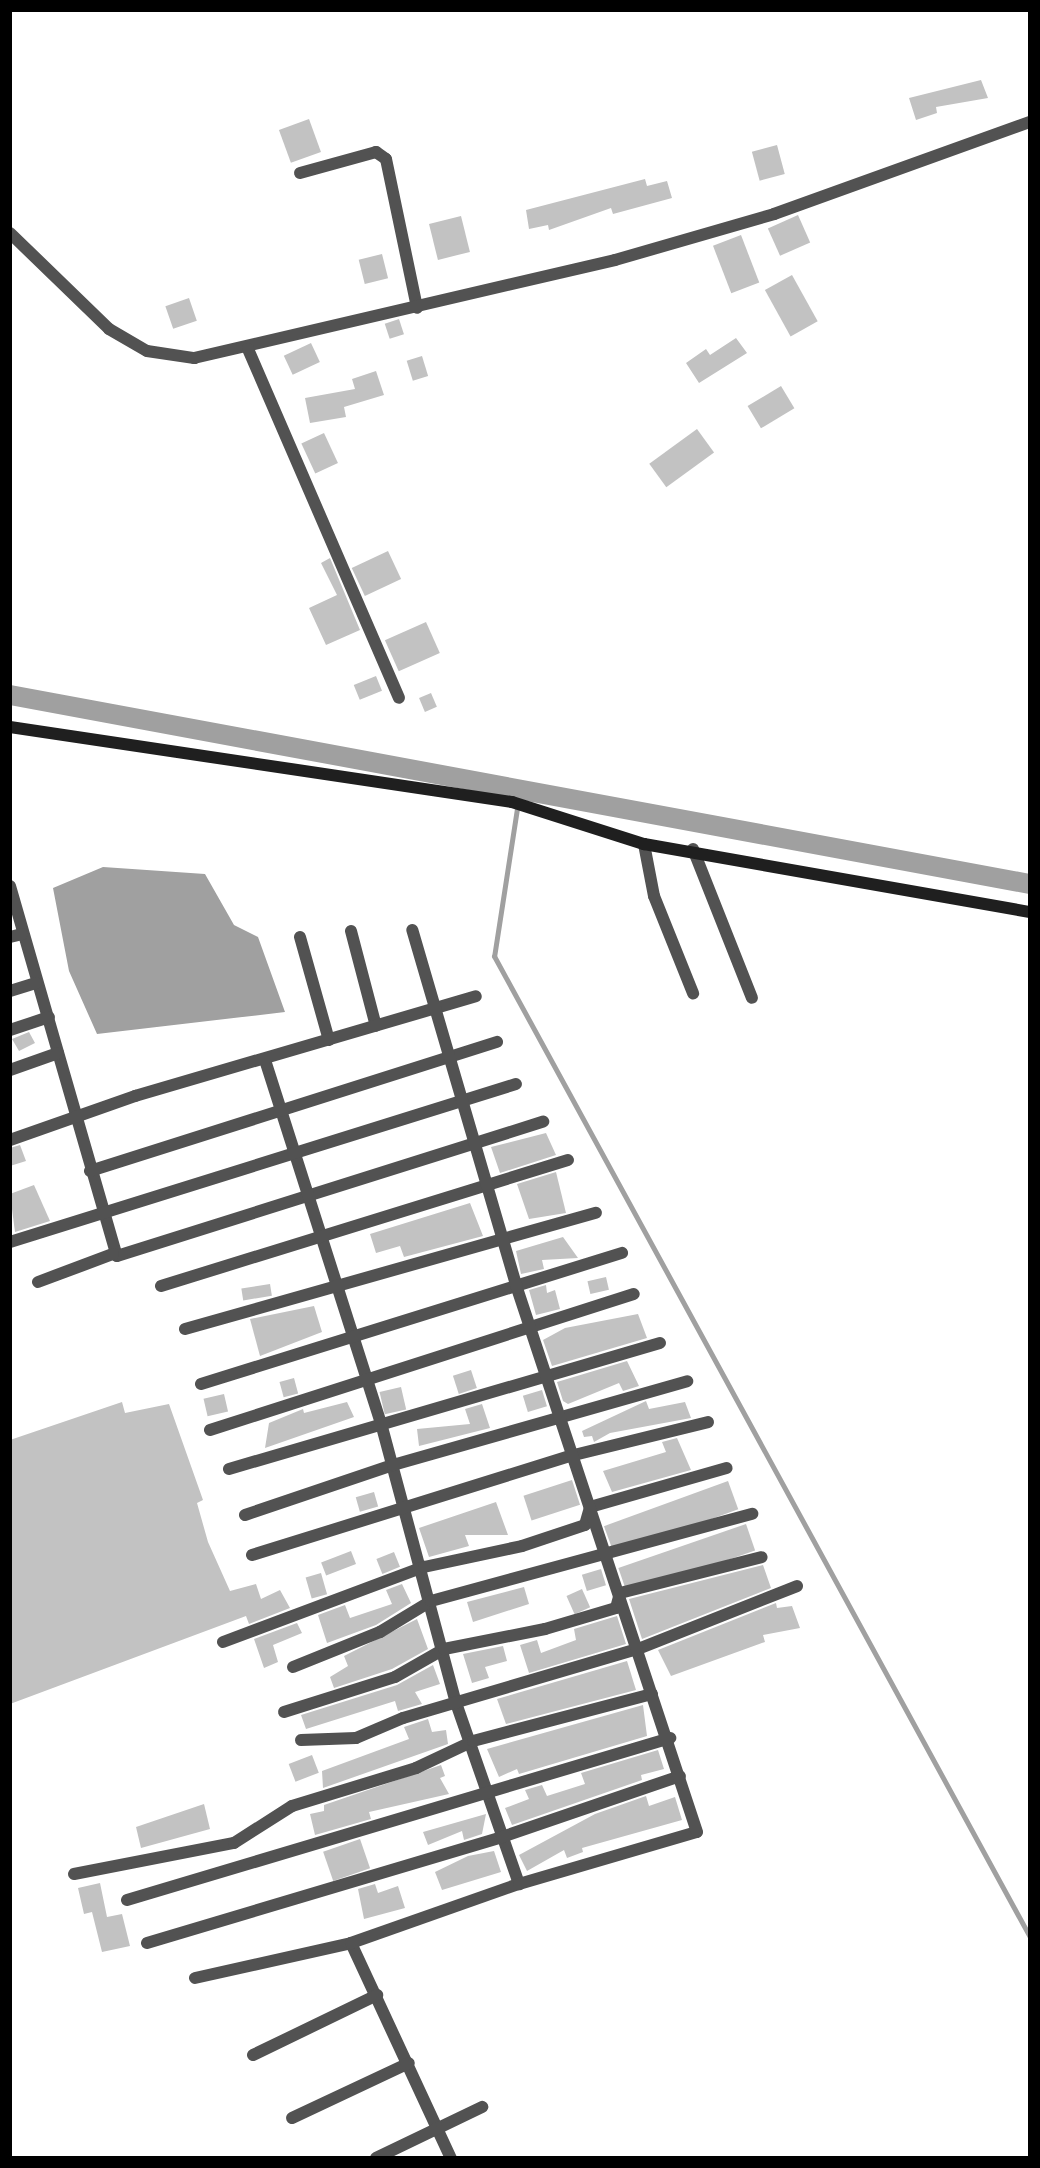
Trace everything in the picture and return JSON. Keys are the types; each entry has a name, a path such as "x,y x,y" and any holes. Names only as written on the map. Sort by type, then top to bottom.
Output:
{"main road":[{"path":"10,727 512,802 531,806 644,844 693,849 1029,912"}],"street":[{"path":"10,233 109,329 131,344 194,358 248,349 417,308 774,214 1029,122"},
{"path":"300,173 376,152 386,159 417,308"},
{"path":"248,349 399,698"},
{"path":"644,844 654,896 693,993"},
{"path":"693,849 752,998"},
{"path":"11,892 16,936 49,1017 113,1254"},
{"path":"195,1978 351,1943 519,1884 697,1833 670,1738 652,1694 590,1507 563,1416 517,1288 412,930"},
{"path":"351,931 376,1026"},
{"path":"300,937 329,1040"},
{"path":"10,991 36,983"},
{"path":"10,1140 75,1117 477,996"},
{"path":"10,1030 49,1017"},
{"path":"90,1171 280,1113 497,1042"},
{"path":"10,1070 58,1053"},
{"path":"265,1060 351,1340 382,1427 424,1567 456,1703 473,1741 519,1884"},
{"path":"10,1242 294,1151 463,1102 516,1084"},
{"path":"38,1282 113,1254 125,1257 309,1200 543,1122"},
{"path":"160,1286 568,1160"},
{"path":"185,1329 336,1288 502,1237 596,1213"},
{"path":"201,1384 351,1340 622,1253"},
{"path":"210,1430 634,1294"},
{"path":"229,1469 550,1379 660,1343"},
{"path":"245,1515 393,1465 687,1381"},
{"path":"252,1555 574,1455 708,1422"},
{"path":"590,1507 728,1468"},
{"path":"223,1642 424,1567 522,1546 585,1525 590,1507"},
{"path":"293,1667 380,1632 431,1601 604,1550 752,1514"},
{"path":"620,1593 762,1557"},
{"path":"301,1740 356,1738 456,1703 638,1649 797,1586"},
{"path":"284,1712 395,1677 444,1649 616,1608 620,1593"},
{"path":"74,1874 234,1843 292,1806 416,1768 473,1741 652,1694"},
{"path":"127,1900 394,1823 489,1788 670,1738"},
{"path":"147,1943 502,1837 680,1776"},
{"path":"351,1943 451,2157"},
{"path":"254,2055 377,1995"},
{"path":"292,2118 409,2063"},
{"path":"376,2157 482,2107"}],"shaded area":[{"path":"103,867 205,874 234,925 258,937 285,1012 97,1034 69,971 53,888"}],"building":[{"path":"981,80 988,98 936,107 937,113 916,120 909,98"},
{"path":"309,119 321,152 291,163 279,130"},
{"path":"777,145 785,174 760,181 752,152"},
{"path":"645,179 647,186 667,181 672,198 613,214 611,208 549,230 548,225 529,229 526,210"},
{"path":"798,215 810,242 780,256 768,228"},
{"path":"461,216 470,252 438,260 429,224"},
{"path":"741,235 759,283 731,293 713,246"},
{"path":"382,254 388,278 365,284 359,260"},
{"path":"792,275 818,321 791,336 765,290"},
{"path":"189,298 197,321 173,329 165,306"},
{"path":"399,319 404,334 390,339 385,324"},
{"path":"736,338 747,353 699,383 686,363 706,349 710,355"},
{"path":"311,343 320,362 293,375 284,356"},
{"path":"422,356 428,376 413,381 407,361"},
{"path":"376,371 384,395 344,407 346,417 310,423 305,398 355,389 352,379"},
{"path":"781,386 794,408 761,428 748,406"},
{"path":"697,429 714,452 666,487 649,464"},
{"path":"324,433 338,463 315,473 301,444"},
{"path":"388,551 401,579 365,596 352,568"},
{"path":"330,558 360,630 326,645 309,608 337,595 321,563"},
{"path":"426,622 440,653 399,671 385,640"},
{"path":"376,676 382,691 360,700 354,685"},
{"path":"431,693 437,707 425,712 419,698"},
{"path":"29,1032 35,1043 19,1051 12,1039"},
{"path":"546,1133 556,1155 500,1173 491,1147"},
{"path":"20,1145 26,1161 10,1166 10,1148"},
{"path":"556,1172 566,1213 529,1219 517,1184"},
{"path":"34,1185 50,1221 15,1232 10,1194"},
{"path":"470,1203 483,1236 404,1257 400,1246 376,1253 370,1234"},
{"path":"563,1237 578,1258 542,1260 544,1269 521,1274 516,1251"},
{"path":"606,1277 609,1290 590,1294 587,1281"},
{"path":"270,1284 272,1296 243,1300 241,1289"},
{"path":"546,1285 547,1293 555,1290 560,1309 536,1315 529,1290"},
{"path":"314,1306 322,1332 260,1356 250,1319"},
{"path":"638,1314 647,1338 552,1366 543,1340 565,1328"},
{"path":"627,1361 639,1386 623,1391 619,1383 568,1404 563,1401 557,1382"},
{"path":"471,1370 477,1388 459,1394 453,1376"},
{"path":"294,1378 298,1393 284,1397 280,1382"},
{"path":"401,1387 406,1409 385,1414 380,1392"},
{"path":"542,1390 547,1406 528,1412 523,1396"},
{"path":"224,1394 228,1412 208,1416 204,1399"},
{"path":"646,1401 649,1409 685,1402 691,1418 610,1433 594,1442 592,1436 584,1437 582,1431"},
{"path":"122,1402 125,1413 169,1404 203,1500 197,1503 208,1542 230,1591 256,1584 261,1599 280,1590 290,1608 249,1624 246,1616 10,1704 10,1440"},
{"path":"347,1402 354,1417 265,1448 269,1423 303,1409 304,1413"},
{"path":"482,1404 490,1428 419,1446 417,1429 470,1424 465,1409"},
{"path":"677,1438 691,1470 612,1492 603,1471 666,1452 662,1442"},
{"path":"572,1480 580,1505 532,1520 523,1496"},
{"path":"728,1481 738,1509 614,1554 604,1526"},
{"path":"374,1492 378,1506 360,1512 356,1497"},
{"path":"496,1502 508,1535 465,1535 469,1546 429,1557 419,1528"},
{"path":"746,1524 755,1550 627,1594 618,1568"},
{"path":"351,1551 356,1564 326,1576 321,1562"},
{"path":"394,1552 400,1567 382,1574 376,1559"},
{"path":"763,1565 771,1588 642,1639 629,1599"},
{"path":"601,1569 606,1585 587,1591 582,1575"},
{"path":"321,1573 327,1594 312,1599 306,1577"},
{"path":"402,1584 411,1603 376,1625 327,1643 318,1615 345,1605 350,1618 392,1604 386,1590"},
{"path":"524,1587 529,1604 473,1622 467,1602"},
{"path":"582,1589 590,1607 575,1614 566,1596"},
{"path":"776,1603 777,1608 792,1606 800,1628 763,1635 765,1642 671,1676 658,1650"},
{"path":"617,1616 626,1644 529,1673 520,1645 537,1640 541,1653 576,1640 574,1629"},
{"path":"417,1619 428,1649 392,1669 334,1688 330,1677 348,1666 344,1656"},
{"path":"297,1623 302,1633 273,1645 278,1662 264,1668 254,1639"},
{"path":"503,1646 507,1661 485,1667 489,1678 472,1683 463,1654"},
{"path":"627,1661 636,1690 506,1724 497,1699"},
{"path":"433,1665 440,1684 415,1692 422,1704 398,1711 395,1701 306,1729 301,1715 397,1685"},
{"path":"643,1705 647,1736 519,1774 517,1769 499,1777 487,1749"},
{"path":"428,1719 432,1732 446,1730 448,1744 323,1788 322,1771 409,1739 404,1727"},
{"path":"658,1750 664,1769 641,1775 642,1780 512,1825 505,1808 529,1799 525,1790 542,1785 547,1796 585,1784 581,1773"},
{"path":"312,1755 319,1773 295,1782 289,1764"},
{"path":"441,1765 445,1776 440,1778 449,1794 369,1812 371,1819 315,1835 310,1814 324,1811 324,1805"},
{"path":"646,1796 649,1806 675,1797 682,1820 582,1848 583,1852 567,1858 564,1850 527,1871 519,1855 595,1814"},
{"path":"204,1804 210,1829 141,1848 136,1827"},
{"path":"486,1814 482,1834 464,1840 462,1831 428,1845 423,1832"},
{"path":"360,1839 370,1868 333,1881 323,1852"},
{"path":"494,1851 501,1872 442,1890 435,1872 468,1856"},
{"path":"100,1883 107,1917 122,1914 130,1946 102,1952 92,1912 84,1914 78,1888"},
{"path":"375,1884 378,1893 398,1886 405,1908 364,1919 358,1889"}],"waterway":[{"path":"10,695 1030,884"},
{"path":"520,789 494,956 1030,1937"}]}
